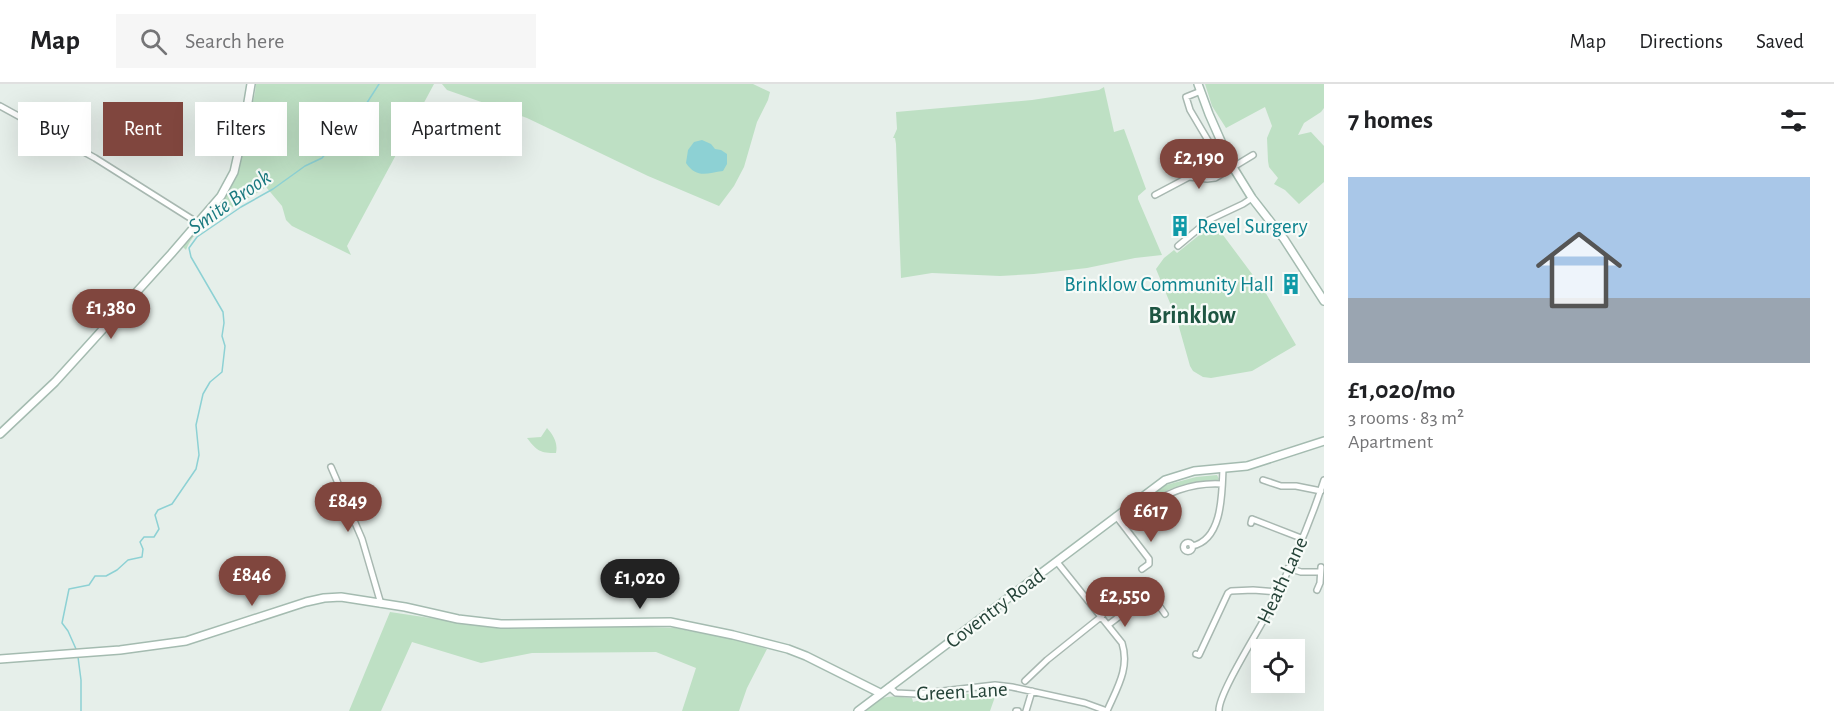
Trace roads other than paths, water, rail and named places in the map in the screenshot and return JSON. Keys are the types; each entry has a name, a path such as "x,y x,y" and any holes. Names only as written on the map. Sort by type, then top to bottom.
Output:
{"main road":[{"path":"0,434 55,382 221,196 234,171 251,84"},
{"path":"1200,88 1232,166 1252,198 1284,239 1324,301"},
{"name":"Coventry Road","path":"858,711 1165,480 1194,471 1247,466 1324,441"},
{"path":"0,659 156,646 186,641 324,598 341,597 501,624 669,622 707,629 806,656 880,693"}],"street":[{"path":"1200,88 1186,97 1196,120 1222,164 1225,167 1232,166"},
{"path":"0,106 95,158 198,223"},
{"path":"1196,120 1209,114"},
{"path":"1206,138 1217,133"},
{"path":"1155,195 1189,177 1215,178 1253,155"},
{"path":"1178,246 1209,220 1252,198"},
{"path":"331,467 362,539 381,604"},
{"path":"1192,546 1204,542 1220,510 1223,468"},
{"path":"1263,480 1281,486 1321,490"},
{"name":"Heath Lane","path":"1219,711 1218,706 1278,592 1324,480"},
{"name":"Coventry Road","path":"1131,505 1136,510 1173,491 1201,484 1222,484"},
{"path":"1116,516 1149,559 1149,564 1142,569"},
{"path":"1251,523 1252,519 1301,538"},
{"path":"1057,562 1122,644 1126,660 1125,668 1107,711"},
{"path":"1288,568 1301,572 1321,570 1317,590"},
{"path":"1146,587 1165,614"},
{"path":"1196,654 1199,655 1228,593 1253,590 1278,592"},
{"path":"1108,625 1150,593"},
{"path":"1025,681 1047,660 1102,616"},
{"name":"Green Lane","path":"889,687 896,693 917,694 995,685 1084,703 1107,711"},
{"path":"1026,711 1032,691"}],"water":[{"path":"702,140 727,154 727,164 723,171 698,173 686,163 688,150 694,142"}],"waterway":[{"name":"Smite Brook","path":"76,649 62,623 69,589 89,585 95,576 106,576 128,560 142,557 143,549 140,542 144,537 154,537 159,529 155,515 158,510 172,504 196,469 199,455 196,425 203,394 210,382 222,372 225,346 222,336 223,312 191,257 189,248 197,237 241,207 273,189 305,166 322,158 361,112 379,84"},
{"name":"Smite Brook","path":"78,657 81,711"}],"place":[{"name":"Revel Surgery","path":"1180,226"},
{"name":"Brinklow Community Hall","path":"1291,284"}],"district":[{"name":"Brinklow","path":"1192,315"}]}
